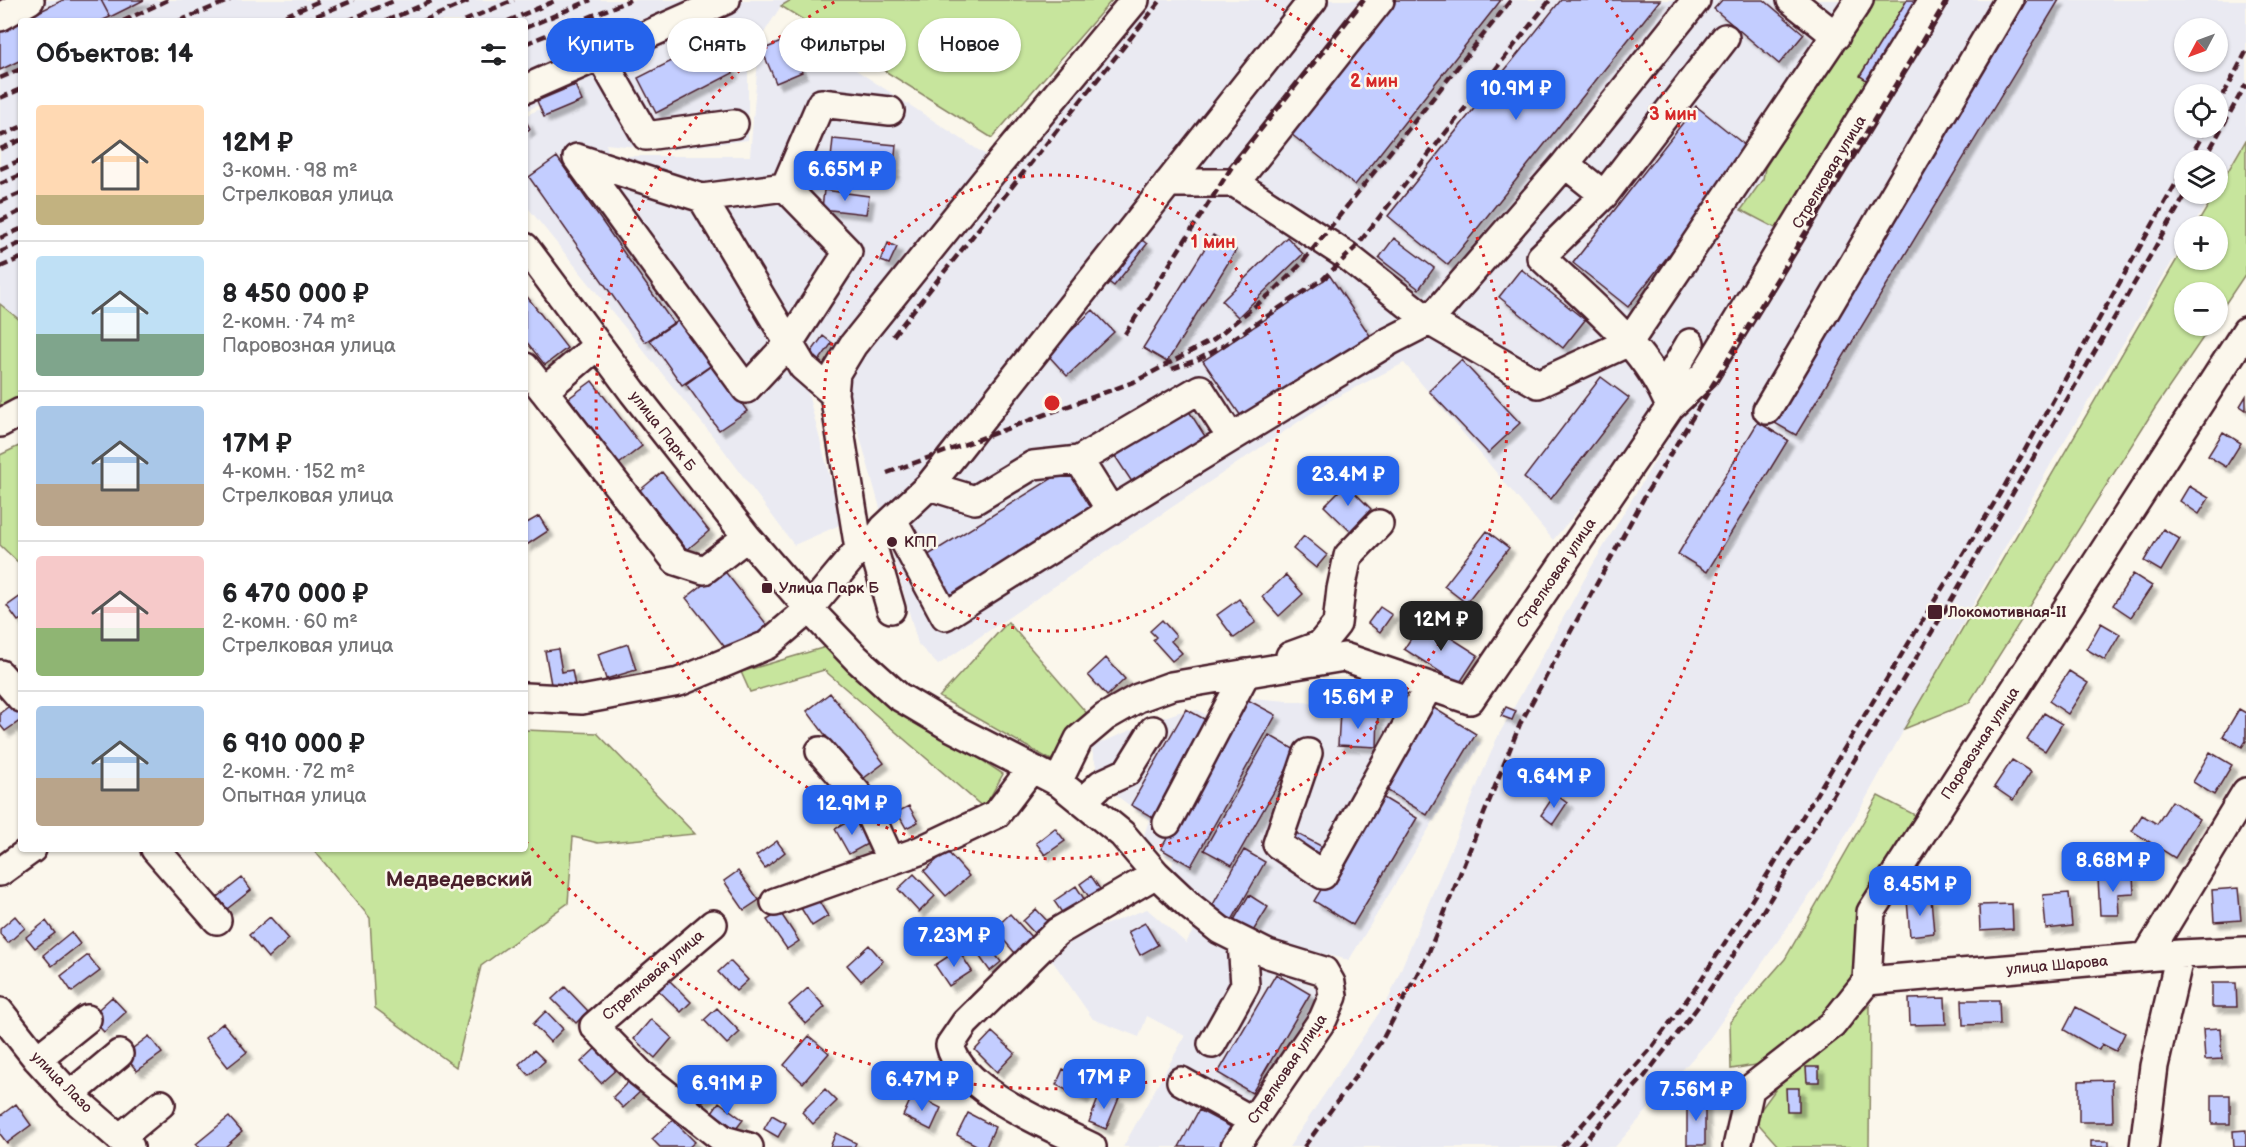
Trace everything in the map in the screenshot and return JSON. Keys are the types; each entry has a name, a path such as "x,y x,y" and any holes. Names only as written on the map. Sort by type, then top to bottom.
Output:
{"street":[{"path":"0,16 30,0"},
{"path":"655,32 726,0"},
{"path":"891,609 866,546 834,394 836,373 853,345 1135,0"},
{"path":"528,697 582,700 679,682 767,645 808,609 866,546 929,486 1313,0"},
{"path":"1235,183 1380,0"},
{"path":"892,520 945,616 1111,511 1380,347 1429,321 1565,164 1696,0"},
{"path":"1791,0 1836,36"},
{"path":"1168,183 1235,183 1347,256 1429,321 1538,384 1629,342 1859,0"},
{"name":"Стрелковая улица","path":"1058,782 1079,739 1105,717 1138,698 1171,686 1344,657 1470,700 1666,398 1705,374 1933,0"},
{"path":"1767,410 2009,0"},
{"path":"1666,398 1629,342 1541,257 1604,195 1725,38"},
{"path":"528,88 565,72"},
{"path":"609,72 646,136 734,124"},
{"path":"785,187 821,103 890,111"},
{"path":"577,158 702,198 785,187 848,252 789,343 746,389 577,158"},
{"path":"1565,164 1604,195"},
{"path":"702,198 803,367 834,394"},
{"name":"улица Парк Б","path":"528,255 747,537 808,609"},
{"name":"Паровозная улица","path":"1867,981 1871,912 2246,331"},
{"path":"1666,398 1690,343"},
{"path":"544,391 598,345"},
{"path":"528,371 676,561 704,570 747,537"},
{"path":"929,486 975,500 1033,465 1078,460 1200,389 1223,425"},
{"path":"0,423 18,414"},
{"path":"1078,460 1111,511"},
{"path":"1167,824 1253,672 1320,645 1337,624 1348,556 1379,524"},
{"name":"Стрелковая улица","path":"808,609 857,660 898,696 947,725 1058,782 1083,801 1122,834 1156,874 1191,907 1220,930 1268,954 1324,971 1331,983 1333,996 1323,1019 1235,1147"},
{"path":"0,674 18,695"},
{"path":"1308,753 1277,844 1323,875 1429,686"},
{"path":"1083,801 1101,784 1127,772 1154,730"},
{"path":"820,751 863,800 891,861"},
{"path":"776,902 919,851 997,814 1031,769"},
{"path":"2146,957 2246,792"},
{"path":"0,872 28,852"},
{"path":"158,852 217,920"},
{"path":"1092,1147 1002,1103 958,1065 952,1056 950,1045 965,1023 1058,932 1156,874"},
{"name":"Стрелковая улица","path":"713,924 594,1026 640,1073 730,1145"},
{"path":"1212,1044 1245,985 1242,942"},
{"name":"улица Шарова","path":"1867,981 2180,954 2246,951"},
{"path":"2144,1147 2154,1066 2180,954"},
{"path":"1737,1147 1749,1089 1832,1025 1867,981"},
{"name":"улица Лазо","path":"0,1012 36,1059 70,1095 125,1142"},
{"path":"36,1059 87,1019"},
{"path":"70,1095 119,1054"},
{"path":"1181,1081 1253,1121"},
{"path":"125,1142 161,1104"}],"shaded area":[{"path":"0,0 793,0 781,6 767,28 767,18 667,18 667,72 748,72 748,140 666,150 606,144 610,156 750,156 757,72 767,72 767,45 779,41 779,72 859,72 986,155 821,362 807,390 842,524 794,545 723,449 528,208 528,115 580,90 579,88 528,110 528,18 18,18 18,383 0,392"},
{"path":"1149,0 2246,0 2246,138 2228,168 2228,150 2174,150 2174,204 2207,204 2199,216 2174,216 2174,259 2053,460 1822,878 1707,1042 1615,1147 1289,1147 1389,998 1497,738 1589,571 1735,327 1553,540 1404,363 1331,400 938,665 918,644 846,387 859,355"},
{"path":"1239,697 1428,712 1481,743 1349,960 1269,941 1217,912 1171,877 1173,861 1143,838 1149,820 1101,784 1091,747 1179,712 1198,710 1221,724"},
{"path":"1147,909 1186,943 1198,922 1327,994 1231,1147 1123,1147 1185,1036 1147,1016 1139,1037 1093,1019 1049,956 1091,930"}],"green space":[{"path":"791,0 1112,0 992,138 886,72 906,72 906,18 800,18 781,6"},
{"path":"1870,0 1907,0 1860,75 1869,81 1783,232 1741,210 1763,179 1765,168"},
{"path":"2246,140 2246,273 2228,300 2228,282 2174,282 2174,336 2204,336 2155,408 1969,703 1904,729 2174,264 2174,270 2228,270 2228,216 2202,216 2209,204 2228,204 2228,171"},
{"path":"0,304 18,319 18,409 0,419"},
{"path":"18,446 18,562 0,545 0,455"},
{"path":"1008,622 1090,717 1051,760 939,697"},
{"path":"829,646 905,710 1003,774 984,808 824,670 750,692 741,672"},
{"path":"528,730 597,733 695,834 598,843 573,837 568,903 481,966 456,1067 375,1008 370,918 315,852 528,852"},
{"path":"1878,796 1921,818 1847,995 1761,1064 1731,1069 1730,1022 1785,959"},
{"path":"1870,1005 1869,1147 1779,1147 1754,1119 1794,1064"}],"building":[{"path":"63,0 101,0 110,17 108,18 26,18"},
{"path":"101,0 144,0 110,17"},
{"path":"1388,0 1501,0 1355,185 1286,130"},
{"path":"1561,0 1660,0 1448,265 1388,216"},
{"path":"1722,0 1764,0 1804,34 1779,64 1714,9"},
{"path":"1907,0 1926,0 1874,85 1860,76"},
{"path":"2027,0 2059,0 1796,435 1773,422"},
{"path":"18,22 18,61 0,70 0,31"},
{"path":"779,43 779,72 802,72 776,83 767,62 767,48"},
{"path":"667,63 667,72 733,73 656,113 638,78 655,72 655,69"},
{"path":"575,85 582,101 544,117 537,101"},
{"path":"1696,106 1751,150 1628,307 1573,263"},
{"path":"833,139 896,145 893,174 830,168"},
{"path":"557,157 673,323 645,342 529,177"},
{"path":"824,190 869,196 866,214 822,209"},
{"path":"1136,235 1147,244 1114,286 1102,277"},
{"path":"1213,235 1236,250 1167,362 1143,348"},
{"path":"1287,237 1303,254 1238,317 1222,301"},
{"path":"1394,238 1434,268 1419,289 1379,258"},
{"path":"888,243 897,247 889,264 881,261"},
{"path":"1521,269 1585,320 1563,348 1499,297"},
{"path":"1330,276 1371,337 1245,422 1203,361"},
{"path":"528,298 567,348 545,365 528,344"},
{"path":"1093,310 1114,332 1067,376 1047,354"},
{"path":"681,319 713,364 682,385 650,340"},
{"path":"823,336 832,343 819,361 810,354"},
{"path":"1461,360 1520,423 1488,453 1429,391"},
{"path":"714,364 747,411 719,430 686,384"},
{"path":"1601,377 1629,398 1551,499 1524,478"},
{"path":"592,381 642,446 619,464 569,398"},
{"path":"2246,396 2246,410 2240,406"},
{"path":"1185,405 1210,444 1138,491 1113,453"},
{"path":"1758,422 1788,440 1707,572 1678,554"},
{"path":"2223,432 2241,443 2226,467 2208,456"},
{"path":"1072,466 1099,510 952,601 925,557"},
{"path":"662,472 709,531 687,550 640,490"},
{"path":"1346,484 1371,509 1350,531 1324,506"},
{"path":"2189,486 2209,498 2199,514 2180,501"},
{"path":"539,516 548,531 528,544 528,522"},
{"path":"2163,529 2180,539 2161,571 2144,561"},
{"path":"1487,531 1509,548 1466,603 1444,586"},
{"path":"1304,536 1327,555 1316,568 1293,549"},
{"path":"723,569 768,626 731,655 686,598"},
{"path":"2133,574 2152,586 2131,617 2113,605"},
{"path":"1286,575 1303,594 1279,616 1262,597"},
{"path":"18,598 18,621 7,606"},
{"path":"1239,599 1256,622 1234,638 1217,615"},
{"path":"1380,607 1392,615 1380,632 1368,623"},
{"path":"1162,620 1176,636 1171,641 1182,653 1172,661 1153,640 1156,637 1150,631"},
{"path":"1423,620 1478,655 1459,684 1404,649"},
{"path":"2101,623 2120,634 2105,660 2086,649"},
{"path":"628,644 636,670 606,679 598,654"},
{"path":"558,649 562,672 572,670 575,686 552,690 545,651"},
{"path":"1106,658 1125,679 1107,696 1088,675"},
{"path":"2069,671 2088,683 2068,714 2049,701"},
{"path":"830,693 884,763 860,781 807,711"},
{"path":"1246,699 1276,715 1191,866 1161,849"},
{"path":"16,701 18,704 18,722 5,731 0,725 0,713"},
{"path":"1429,705 1476,734 1427,815 1380,786"},
{"path":"1506,707 1516,711 1512,720 1501,716"},
{"path":"1186,709 1215,725 1159,821 1131,805"},
{"path":"2239,709 2246,713 2246,741 2242,747 2223,736"},
{"path":"1340,712 1378,714 1377,747 1338,745"},
{"path":"2044,713 2062,724 2045,751 2027,740"},
{"path":"1269,735 1297,751 1232,865 1204,850"},
{"path":"2210,752 2232,765 2214,795 2193,782"},
{"path":"2012,760 2031,772 2013,800 1994,787"},
{"path":"1555,794 1567,803 1553,824 1541,815"},
{"path":"1379,795 1417,818 1353,925 1314,901"},
{"path":"2172,801 2199,819 2175,858 2132,831 2142,815 2157,824"},
{"path":"909,806 918,822 906,828 897,812"},
{"path":"854,818 869,843 849,854 835,829"},
{"path":"1055,828 1065,841 1045,855 1036,843"},
{"path":"1294,832 1323,847 1316,860 1287,844"},
{"path":"777,841 785,852 765,868 756,856"},
{"path":"1244,850 1265,862 1232,920 1211,908"},
{"path":"947,851 969,876 946,896 924,871"},
{"path":"738,871 759,900 744,910 724,881"},
{"path":"914,874 935,896 919,912 898,889"},
{"path":"1091,876 1102,892 1091,900 1080,884"},
{"path":"2133,876 2134,893 2118,894 2119,915 2100,915 2098,878"},
{"path":"242,878 251,890 227,909 218,897"},
{"path":"1076,886 1086,902 1065,917 1054,901"},
{"path":"2238,888 2241,920 2214,922 2212,890"},
{"path":"812,890 828,916 812,926 796,900"},
{"path":"2069,893 2072,926 2046,929 2043,895"},
{"path":"1249,895 1268,907 1250,936 1231,925"},
{"path":"1931,898 1934,933 1910,936 1907,900"},
{"path":"2012,904 2013,929 1980,931 1979,905"},
{"path":"1036,909 1049,923 1036,935 1023,921"},
{"path":"780,912 799,941 787,949 767,920"},
{"path":"1010,914 1032,938 1015,953 994,929"},
{"path":"15,916 25,928 8,943 0,934 0,929"},
{"path":"270,917 289,939 268,958 249,935"},
{"path":"46,921 55,933 35,948 26,937"},
{"path":"1145,923 1158,945 1140,955 1128,932"},
{"path":"71,932 80,944 52,966 43,955"},
{"path":"869,945 883,961 861,981 847,965"},
{"path":"988,945 1001,962 990,971 977,953"},
{"path":"958,950 972,971 949,986 935,965"},
{"path":"88,955 100,971 72,992 61,976"},
{"path":"730,961 748,980 736,991 718,972"},
{"path":"1276,974 1310,994 1252,1093 1218,1073"},
{"path":"668,979 691,1002 681,1012 658,990"},
{"path":"2212,983 2236,983 2237,1007 2212,1007"},
{"path":"565,987 588,1011 576,1023 552,999"},
{"path":"808,988 825,1007 806,1024 789,1005"},
{"path":"112,997 126,1012 104,1032 90,1017"},
{"path":"1945,998 1946,1024 1910,1025 1909,999"},
{"path":"1962,1000 1999,1000 2000,1024 1963,1025"},
{"path":"2076,1007 2125,1033 2116,1051 2102,1044 2099,1050 2064,1030"},
{"path":"717,1008 740,1032 727,1044 704,1020"},
{"path":"546,1011 563,1029 550,1042 533,1024"},
{"path":"651,1019 672,1038 655,1058 634,1039"},
{"path":"223,1023 247,1052 228,1067 205,1038"},
{"path":"2220,1028 2222,1059 2205,1060 2203,1029"},
{"path":"992,1032 1015,1053 997,1072 975,1050"},
{"path":"149,1036 162,1053 137,1071 124,1055"},
{"path":"809,1036 829,1053 803,1083 784,1065"},
{"path":"599,1045 619,1067 601,1083 581,1062"},
{"path":"534,1050 545,1061 529,1075 519,1064"},
{"path":"1806,1067 1819,1067 1819,1082 1807,1082"},
{"path":"1063,1069 1091,1082 1083,1098 1056,1085"},
{"path":"696,1076 713,1092 703,1102 687,1086"},
{"path":"631,1079 642,1090 623,1108 613,1097"},
{"path":"2112,1080 2113,1122 2079,1122 2079,1081"},
{"path":"1786,1088 1799,1088 1799,1111 1787,1111"},
{"path":"825,1089 837,1101 813,1124 802,1112"},
{"path":"1101,1091 1119,1098 1106,1129 1089,1122"},
{"path":"913,1094 941,1108 931,1130 903,1116"},
{"path":"2212,1095 2230,1095 2230,1124 2212,1124"},
{"path":"1687,1100 1705,1100 1705,1145 1687,1145"},
{"path":"719,1102 743,1120 736,1129 712,1112"},
{"path":"16,1104 31,1125 7,1143 0,1134 0,1116"},
{"path":"1199,1110 1231,1127 1221,1147 1179,1147"},
{"path":"968,1113 995,1127 986,1147 980,1147 957,1135"},
{"path":"772,1115 786,1123 778,1137 764,1129"},
{"path":"229,1117 242,1132 225,1147 199,1147 196,1144"},
{"path":"673,1120 695,1142 689,1147 660,1147 652,1139"},
{"path":"2246,1130 2246,1147 2234,1147 2233,1131"},
{"path":"836,1133 856,1143 854,1147 830,1147"},
{"path":"2091,1141 2109,1141 2109,1147 2091,1147"}],"railway":[{"path":"129,18 168,0"},
{"path":"186,18 230,0"},
{"path":"280,18 322,0"},
{"path":"311,18 354,0"},
{"path":"354,18 396,0"},
{"path":"393,18 434,0"},
{"path":"430,18 471,0"},
{"path":"471,18 514,0"},
{"path":"515,18 557,0"},
{"path":"528,27 591,0"},
{"path":"528,43 630,0"},
{"path":"893,336 1161,0"},
{"path":"1125,334 1235,162 1364,0"},
{"path":"887,473 1136,381 1214,339 1275,290 1301,264 1511,0"},
{"path":"1172,369 1197,360 1224,345 1323,279 1355,248 1550,0"},
{"path":"1304,1147 1382,1040 1428,954 1520,724 1646,494 1947,0"},
{"path":"2228,86 2246,52"},
{"path":"0,78 18,70"},
{"path":"2210,150 2246,84"},
{"path":"0,98 18,90"},
{"path":"0,136 18,128"},
{"path":"2194,150 2201,138"},
{"path":"0,149 18,141"},
{"path":"0,169 18,161"},
{"path":"0,184 18,176"},
{"path":"1562,1147 1649,1051 1697,986 1742,916 2004,487 2174,187"},
{"path":"0,202 18,194"},
{"path":"1579,1147 1644,1077 1697,1008 1757,921 1947,607 2180,204"},
{"path":"0,221 18,212"},
{"path":"0,238 18,230"},
{"path":"0,252 18,244"},
{"path":"0,267 18,259"}],"place":[{"name":"КПП","path":"892,542"},
{"name":"Улица Парк Б","path":"767,588"},
{"name":"Локомотивная-II","path":"1935,612"}],"district":[{"name":"Медведевский","path":"459,879"}]}
